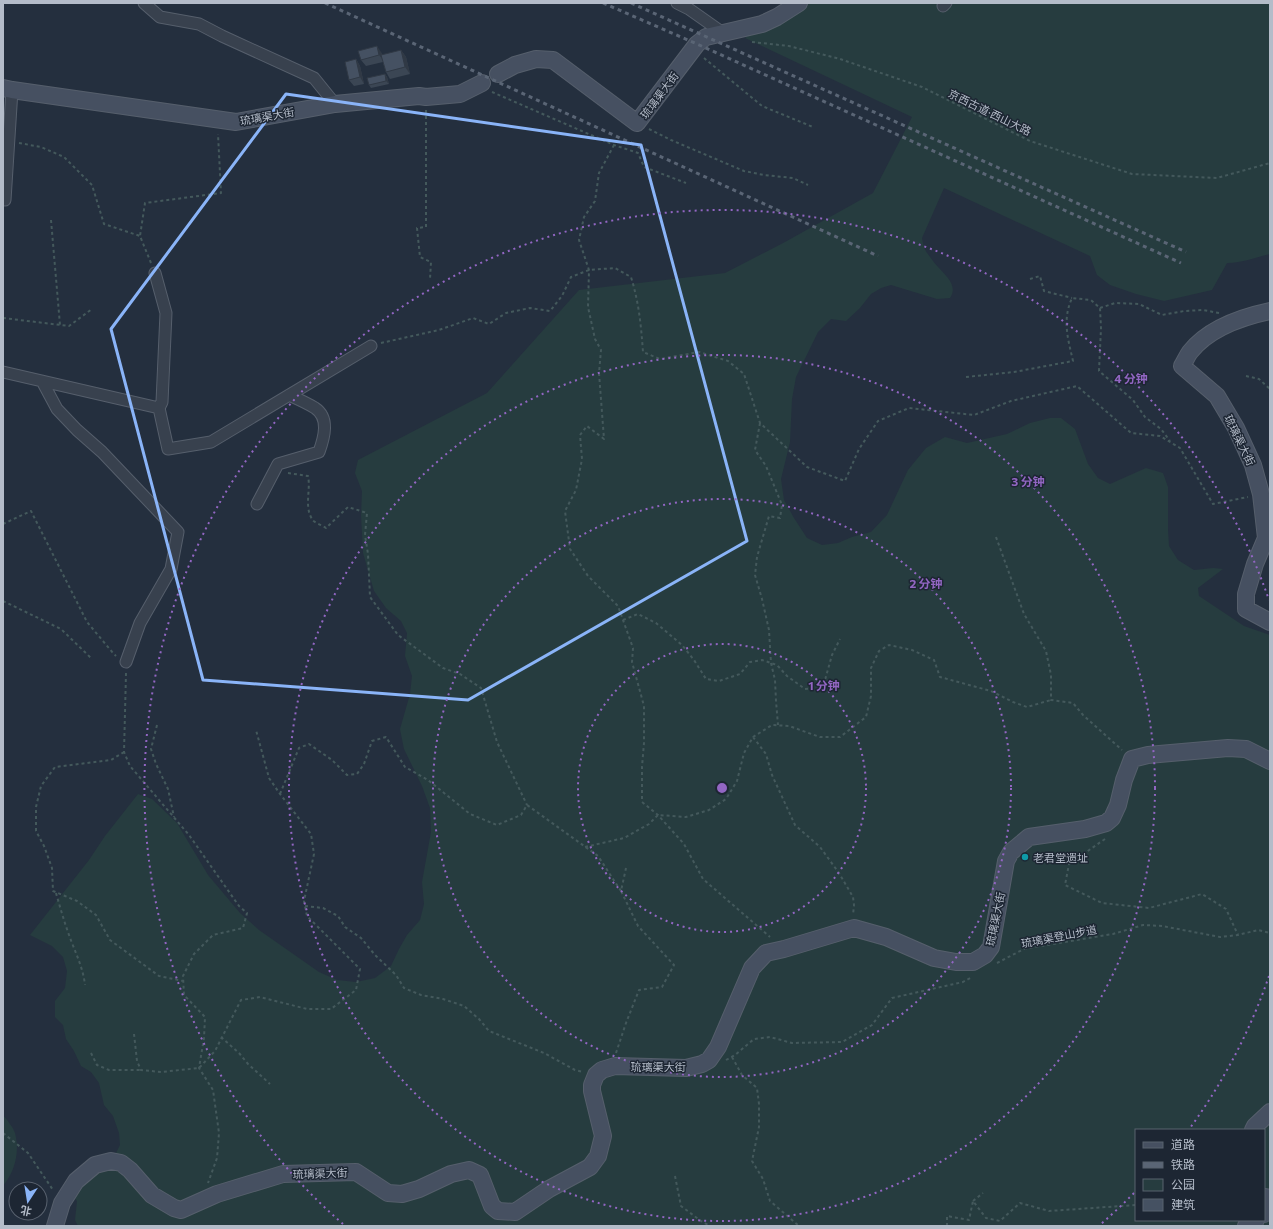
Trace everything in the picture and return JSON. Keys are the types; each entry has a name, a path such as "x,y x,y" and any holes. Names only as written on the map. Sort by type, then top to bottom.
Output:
{"street":[{"path":"144,3 160,17 199,24 314,78 335,104"},
{"path":"677,3 689,9 723,33"},
{"name":"琉璃渠大街","path":"498,74 515,65 536,59 553,60 637,123 697,44 706,37 762,24 778,17 799,3"},
{"name":"琉璃渠大街","path":"8,89 236,122 335,104 460,94 480,84"},
{"path":"5,200 9,141 8,89"},
{"path":"155,273 166,313 162,402 159,408 168,450 211,442 371,346"},
{"name":"琉璃渠大街","path":"1270,311 1255,314 1222,326 1204,339 1191,352 1182,366 1217,396 1232,422 1253,465 1261,494 1266,538 1255,564 1246,594 1246,609 1270,622"},
{"path":"3,372 159,408"},
{"path":"42,382 57,409 76,430 102,452 178,532 171,570 140,623 126,662"},
{"path":"257,504 278,464 319,452 325,432 323,418 317,409 289,395"},
{"path":"1132,759 1148,755 1228,748 1246,748 1270,761"},
{"name":"琉璃渠大街","path":"55,1226 62,1203 76,1181 95,1165 111,1161 121,1163 130,1170 152,1195 174,1208 181,1210 217,1194 283,1174 356,1172 388,1193 402,1194 419,1190 451,1174 469,1170 480,1176 492,1206 498,1211 515,1212 549,1189 590,1167 598,1156 603,1136 592,1091 592,1085 596,1075 602,1070 615,1066 686,1068 702,1064 709,1060 718,1047 752,968 766,953 854,928 886,937 934,958 956,962 973,962 985,955 991,947 1006,861 1011,852 1029,837 1085,829 1106,823 1112,818 1118,805 1124,780 1132,759"},
{"path":"1253,1129 1254,1126 1270,1112"}],"path":[{"name":"京西古道·西山大路","path":"752,42 789,46 847,61 922,88 1030,141 1132,174 1218,178 1270,163"},
{"path":"692,51 705,59 762,106 814,127"},
{"path":"480,84 614,145 638,153 644,167 686,183"},
{"path":"426,97 426,227 418,228 420,257 431,262 430,279"},
{"path":"155,273 140,236 145,203 221,193 218,120"},
{"path":"637,123 671,140 744,171 764,176 793,178 808,185"},
{"path":"9,141 41,147 64,157 92,186 104,224 140,236"},
{"path":"614,145 599,173 595,202 584,217 579,240 589,270 588,307 595,339 600,350 599,373 604,439 587,426 580,435 582,459 576,490 565,511 570,549 588,576 618,606 633,648 632,662 644,706 642,802 658,815 684,844 703,879 784,949"},
{"path":"50,220 60,325"},
{"path":"371,346 440,330 473,318 489,324 506,313 530,308 550,311 562,296 571,277 589,270 615,268 631,277 637,296 641,321 643,352 660,358 699,352 728,361 744,374 760,423 755,450 766,466 782,505 780,518 769,516 757,557 755,575 769,630 771,663 775,680 778,725"},
{"path":"1030,279 1040,276 1044,291 1072,298 1091,300 1100,308 1101,328 1099,371 1133,400 1145,417 1161,429 1172,444"},
{"path":"966,377 1014,372 1073,361 1066,331 1067,308 1072,298"},
{"path":"1100,308 1115,303 1139,304 1162,315 1184,311 1203,310 1221,313"},
{"path":"3,318 69,326 92,309"},
{"path":"1246,376 1259,379 1270,389"},
{"path":"760,423 807,467 845,481 859,449 878,421 909,408 974,415 1011,401 1077,386 1131,433 1160,436 1180,448 1213,504 1261,494"},
{"path":"274,471 308,476 310,484 308,507 312,520 326,528 348,507 367,513 366,535 370,596 398,635 443,668 460,674 481,688 497,742 527,805 598,856 622,890 638,926 674,965 662,987 639,990 611,1067"},
{"path":"3,524 31,511 87,622 113,653 126,662 124,752 130,766 189,835 239,906 247,913 243,928 213,935 194,954 183,976 184,995 205,1017 204,1038 199,1068 213,1090 219,1132 217,1158 204,1200"},
{"path":"996,537 1024,614 1046,651 1051,675 1051,700"},
{"path":"3,601 62,629 92,659"},
{"path":"623,620 638,614 656,622 682,645 706,679 719,682 740,674 750,662 762,660 777,665 787,676 805,689 816,688 826,680 832,655 840,639"},
{"path":"585,848 624,838 648,824 658,815 686,817 708,810 726,799 737,781 744,753 753,737 772,725 789,726 820,737 840,737 866,717 871,696 872,668 879,651 889,645 912,650 934,660 940,678 991,690 1026,707 1051,700 1073,703 1083,715 1132,759"},
{"path":"157,725 151,749 156,764 168,789 175,818"},
{"path":"91,1053 97,1065 109,1070 141,1070 161,1072 199,1068 215,1051 241,1000 260,998 307,1009 331,1009 356,990 360,969 307,916 304,901 314,854 311,834 269,778 256,730"},
{"path":"280,794 299,748 309,744 332,760 347,775 357,774 364,764 372,742 386,737 406,767 428,780 470,814 497,825 521,815 527,805"},
{"path":"753,737 766,754 772,775 795,825 820,846 853,896 854,905 852,917 854,928"},
{"path":"85,985 81,966 69,936 56,893 53,891 52,868 44,846 36,831 36,807 41,786 54,767 111,760 124,752"},
{"path":"1108,837 1069,864 1065,885 1102,902 1149,908 1202,894 1226,910 1238,935"},
{"path":"622,890 626,868"},
{"path":"56,893 77,901 96,915 110,940 159,976 183,981"},
{"path":"305,906 323,908 338,916 345,927 361,938 375,955 396,975 404,988 421,995 464,1006 479,1019 489,1031 544,1052 575,1070 596,1075"},
{"name":"琉璃渠登山步道","path":"997,963 1024,949 1113,934 1144,925 1162,926 1220,937 1238,935 1258,930 1270,933"},
{"path":"726,1061 754,1039 770,1037 792,1043 842,1042 872,1024 892,998 963,982 976,974"},
{"path":"134,1034 137,1061 141,1070"},
{"path":"221,1038 239,1053 248,1064 270,1084"},
{"path":"732,1057 742,1075 757,1088 759,1127 752,1161 763,1179 770,1201 799,1226"},
{"path":"3,1133 28,1153 62,1203"},
{"path":"675,1176 681,1206 710,1226"},
{"path":"947,1226 947,1216 969,1220 973,1201 983,1193"},
{"path":"973,1201 986,1218 1000,1221 1020,1203 1049,1211 1135,1205"}],"highlighted area":[{"path":"286,94 641,145 747,541 468,700 203,680 111,329"}],"green space":[{"path":"793,3 1270,3 1270,254 1244,261 1227,263 1212,290 1164,301 1136,294 1110,285 1097,275 1090,256 944,188 922,238 926,251 952,286 953,290 950,298 937,299 891,285 881,288 871,294 860,308 846,321 831,319 818,332 796,377 792,399 790,442 781,479 784,500 807,538 822,545 838,543 852,537 871,532 887,515 908,470 926,448 945,437 967,443 1007,434 1030,423 1050,418 1061,418 1075,429 1088,464 1098,478 1110,484 1146,468 1163,473 1168,487 1169,546 1178,560 1194,570 1213,568 1223,569 1198,588 1199,596 1244,626 1270,635 1270,1226 78,1226 75,1220 77,1201 69,1192 113,1159 120,1145 119,1133 113,1116 104,1105 99,1083 91,1072 81,1066 66,1039 63,1025 55,1017 55,1001 65,988 67,971 63,957 52,946 30,935 89,860 105,836 138,794 152,799 177,823 208,875 240,913 259,930 319,972 337,980 356,982 375,978 391,966 407,935 420,920 424,904 422,882 431,832 430,808 422,786 404,749 400,729 410,694 412,676 405,656 407,633 401,621 386,608 374,591 363,553 361,515 362,491 355,473 358,460 487,393 579,290 725,273 785,242 873,193 912,117 745,38"},
{"path":"3,1115 15,1133 17,1154 11,1174 3,1186"}],"building":[{"path":"377,46 379,55 361,60 358,51"},
{"path":"401,50 405,67 386,72 381,55"},
{"path":"356,59 360,77 349,80 345,62"},
{"path":"385,74 386,81 369,85 367,78"}],"railway":[{"path":"325,3 878,256"},
{"path":"603,3 1181,263"},
{"path":"631,3 1186,252"}],"place":[{"name":"老君堂遗址","path":"1025,857"}]}
